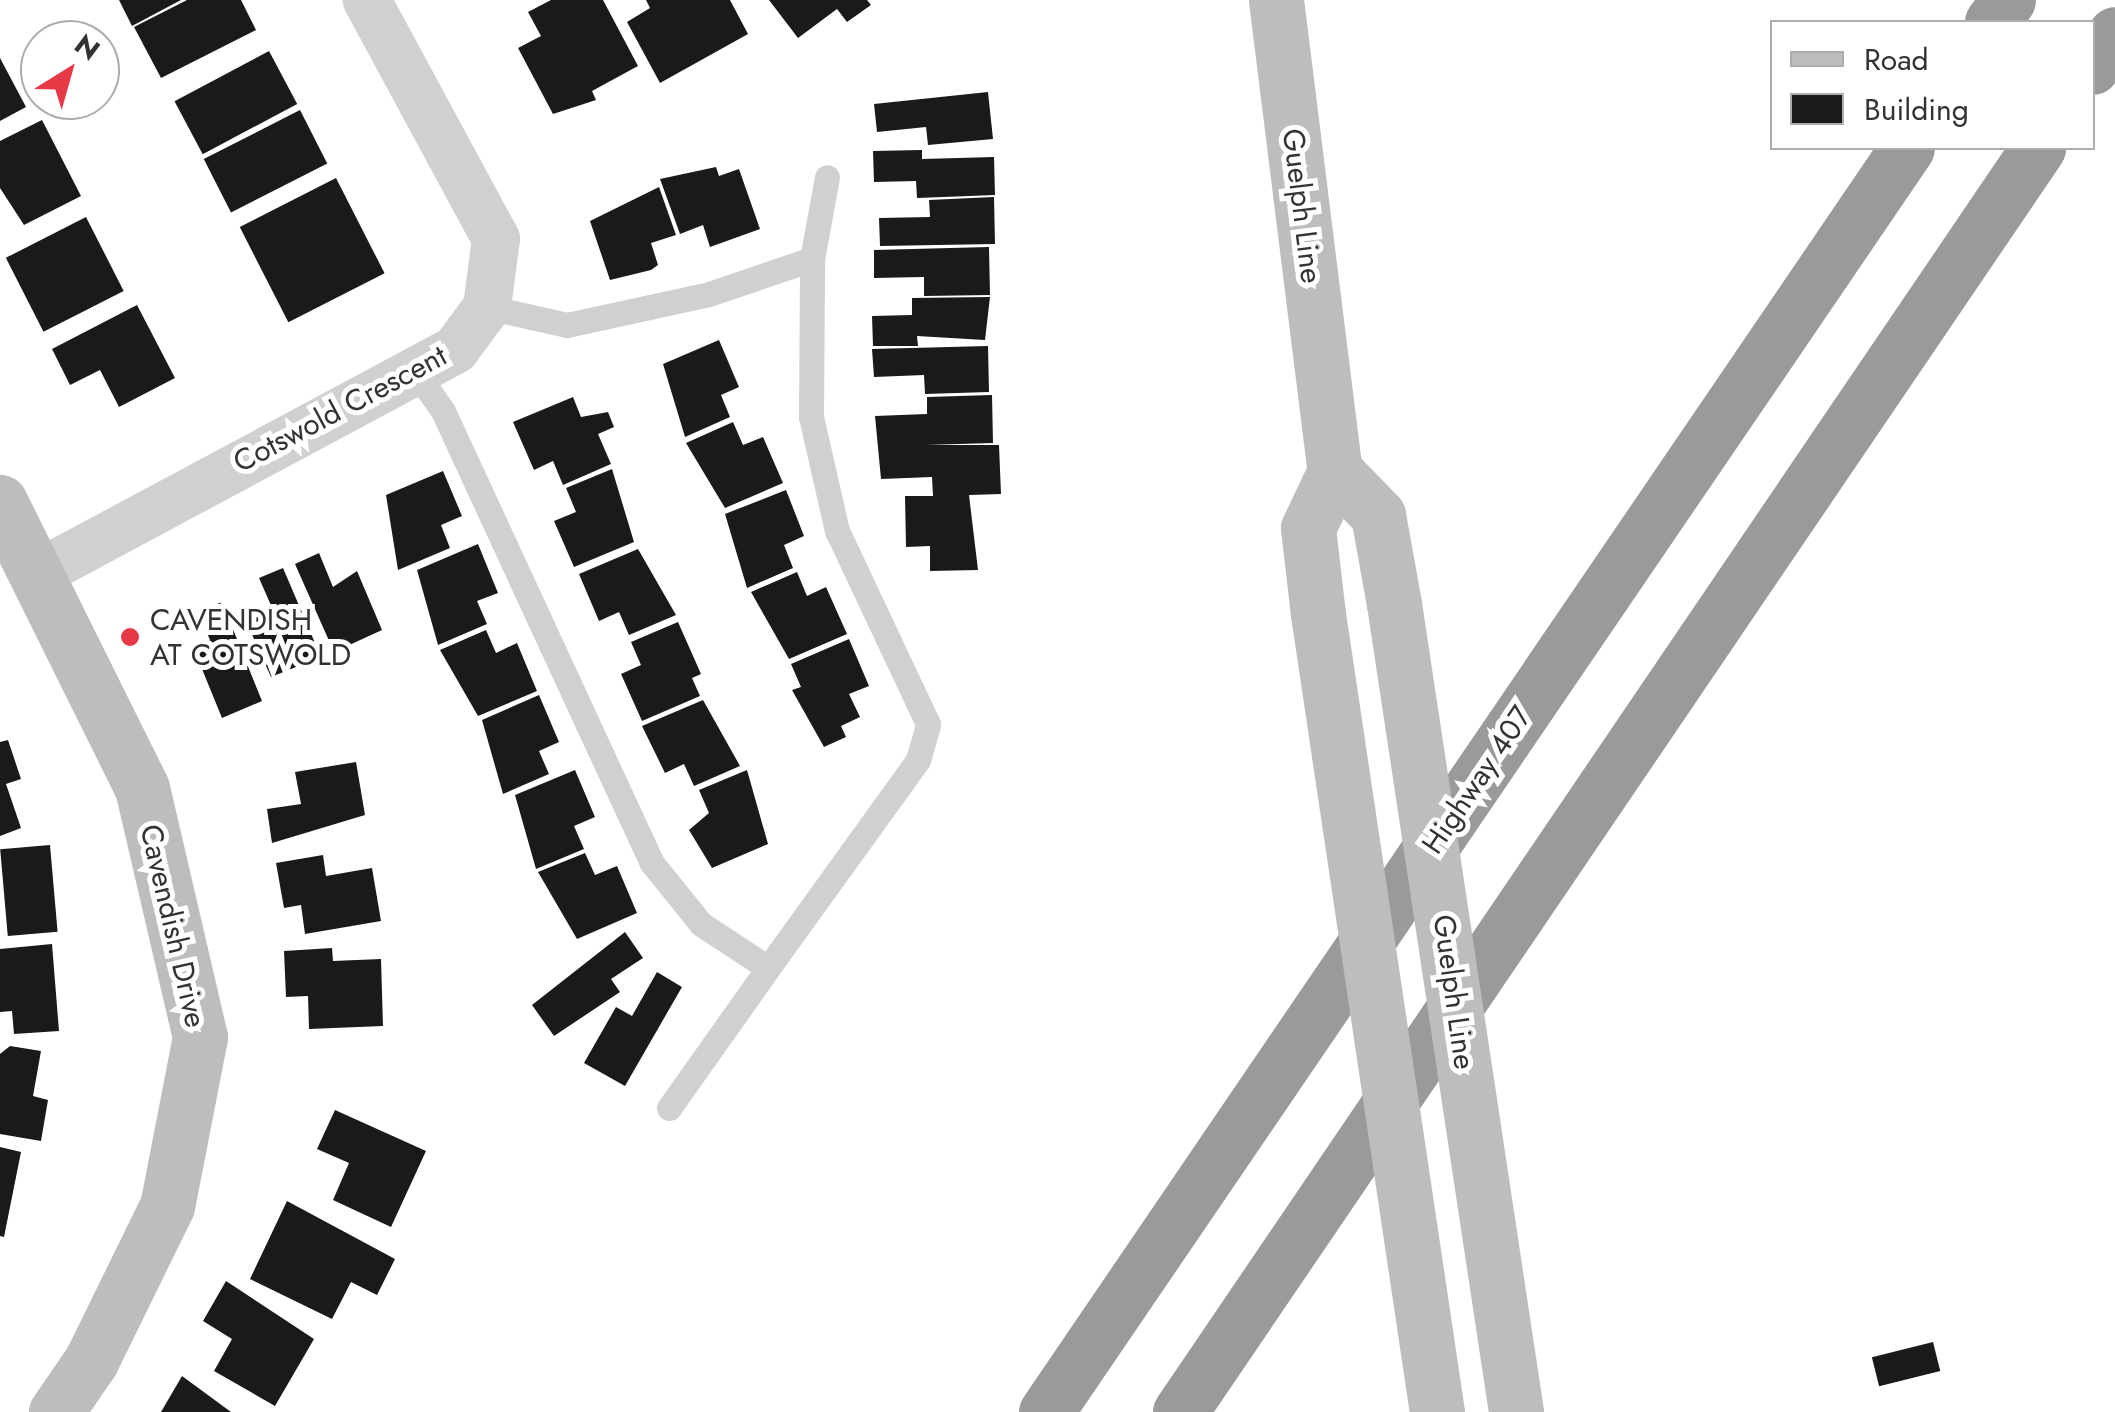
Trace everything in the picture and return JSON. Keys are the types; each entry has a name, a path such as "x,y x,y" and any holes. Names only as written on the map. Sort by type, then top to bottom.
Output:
{"highway":[{"path":"2095,63 2115,34"},
{"name":"Highway 407","path":"1046,1412 1906,150"},
{"path":"1180,1412 2037,150"}],"main road":[{"name":"Guelph Line","path":"1276,0 1335,471 1378,515 1516,1412"},
{"path":"1335,471 1308,528 1437,1412"},
{"name":"Cavendish Drive","path":"0,502 39,573 142,788 200,1037 167,1206 91,1361 56,1412"}],"street":[{"name":"Cotswold Crescent","path":"39,573 456,349 487,307 496,240 367,0"}],"lane":[{"path":"669,1108 918,760 928,724 837,532 811,417 812,259 827,176"},
{"path":"487,307 567,325 709,294 812,259"},
{"path":"415,371 443,411 652,863 701,924 768,968"}],"building":[{"path":"119,0 181,0 132,26"},
{"path":"187,0 241,0 256,30 161,78 134,27"},
{"path":"551,0 603,0 638,66 592,91 596,100 553,114 518,48 541,36 528,12"},
{"path":"646,0 730,0 748,34 660,83 627,22 650,8"},
{"path":"769,0 867,0 871,5 847,22 837,9 798,38"},
{"path":"269,51 297,104 203,154 175,101"},
{"path":"0,58 20,96 20,110 0,121"},
{"path":"988,92 993,139 928,145 926,127 877,132 874,104"},
{"path":"300,110 327,163 231,212 204,159"},
{"path":"42,120 81,196 24,225 0,188 0,141"},
{"path":"922,150 922,159 994,157 995,195 917,198 916,181 874,182 873,151"},
{"path":"716,167 719,176 739,169 760,229 710,247 703,225 680,234 660,179"},
{"path":"336,178 385,273 288,322 240,227"},
{"path":"659,187 676,235 651,243 658,265 651,270 610,280 590,221"},
{"path":"994,197 995,244 880,246 879,218 930,217 929,200"},
{"path":"86,217 124,291 43,332 6,258"},
{"path":"989,247 990,295 924,296 924,277 874,278 874,250"},
{"path":"990,297 985,340 917,336 918,346 873,346 872,316 912,315 912,298"},
{"path":"137,305 175,378 119,407 100,370 70,385 52,349"},
{"path":"719,340 739,387 721,395 730,417 685,437 663,364"},
{"path":"988,346 989,392 925,394 924,375 874,377 872,349"},
{"path":"992,395 993,443 926,445 999,445 1001,494 969,495 978,570 930,571 930,546 906,547 905,496 933,496 932,477 881,479 875,416 927,414 927,397"},
{"path":"573,397 581,417 608,412 614,427 598,434 611,464 563,485 553,461 534,470 513,422"},
{"path":"733,422 743,445 763,437 783,483 725,508 686,443"},
{"path":"612,469 634,542 574,567 554,521 576,512 566,488"},
{"path":"443,471 462,516 441,525 450,548 398,570 386,495"},
{"path":"786,490 804,536 784,545 793,568 747,588 725,514"},
{"path":"478,544 498,593 477,601 487,624 438,645 417,570"},
{"path":"638,549 676,615 629,635 619,612 599,621 579,574"},
{"path":"319,553 333,587 357,571 382,630 334,652 295,564"},
{"path":"283,568 321,657 271,677 246,621 273,610 259,578"},
{"path":"797,572 807,596 826,587 847,634 789,659 751,592"},
{"path":"222,602 262,701 222,718 193,647 210,640 198,612"},
{"path":"678,622 701,674 692,678 700,696 642,721 621,674 641,665 631,642"},
{"path":"486,630 496,653 517,643 537,691 478,716 440,650"},
{"path":"849,639 869,686 849,694 860,717 841,726 846,737 824,747 792,690 801,687 791,664"},
{"path":"539,695 559,742 539,751 549,774 503,794 482,720"},
{"path":"703,700 740,766 694,786 684,764 665,773 642,726"},
{"path":"8,740 21,779 6,784 21,828 0,836 0,742"},
{"path":"356,762 365,815 272,843 267,809 301,804 295,772"},
{"path":"575,770 595,817 574,826 584,849 536,869 515,795"},
{"path":"747,770 768,844 712,868 689,830 709,813 699,790"},
{"path":"50,845 58,932 8,936 0,849"},
{"path":"585,853 595,875 617,866 637,913 577,939 538,872"},
{"path":"323,855 326,876 372,868 381,921 305,934 301,905 284,908 276,863"},
{"path":"625,932 643,958 611,979 620,992 554,1036 532,1005"},
{"path":"52,944 59,1031 14,1034 12,1011 0,1012 0,949"},
{"path":"332,948 333,961 381,959 383,1026 309,1029 308,996 286,997 284,951"},
{"path":"657,972 682,987 625,1086 584,1063 616,1007 632,1016"},
{"path":"10,1046 41,1051 33,1096 48,1100 41,1141 0,1134 0,1054"},
{"path":"335,1110 426,1151 391,1227 333,1200 349,1163 317,1149"},
{"path":"0,1147 21,1152 4,1237 0,1236"},
{"path":"287,1201 395,1259 377,1295 351,1282 332,1319 250,1279"},
{"path":"226,1281 314,1339 275,1406 214,1371 232,1339 203,1321"},
{"path":"1933,1342 1940,1371 1879,1386 1872,1357"},
{"path":"182,1376 231,1412 161,1412"}],"place":[{"name":"CAVENDISH AT COTSWOLD","path":"130,637"}]}
